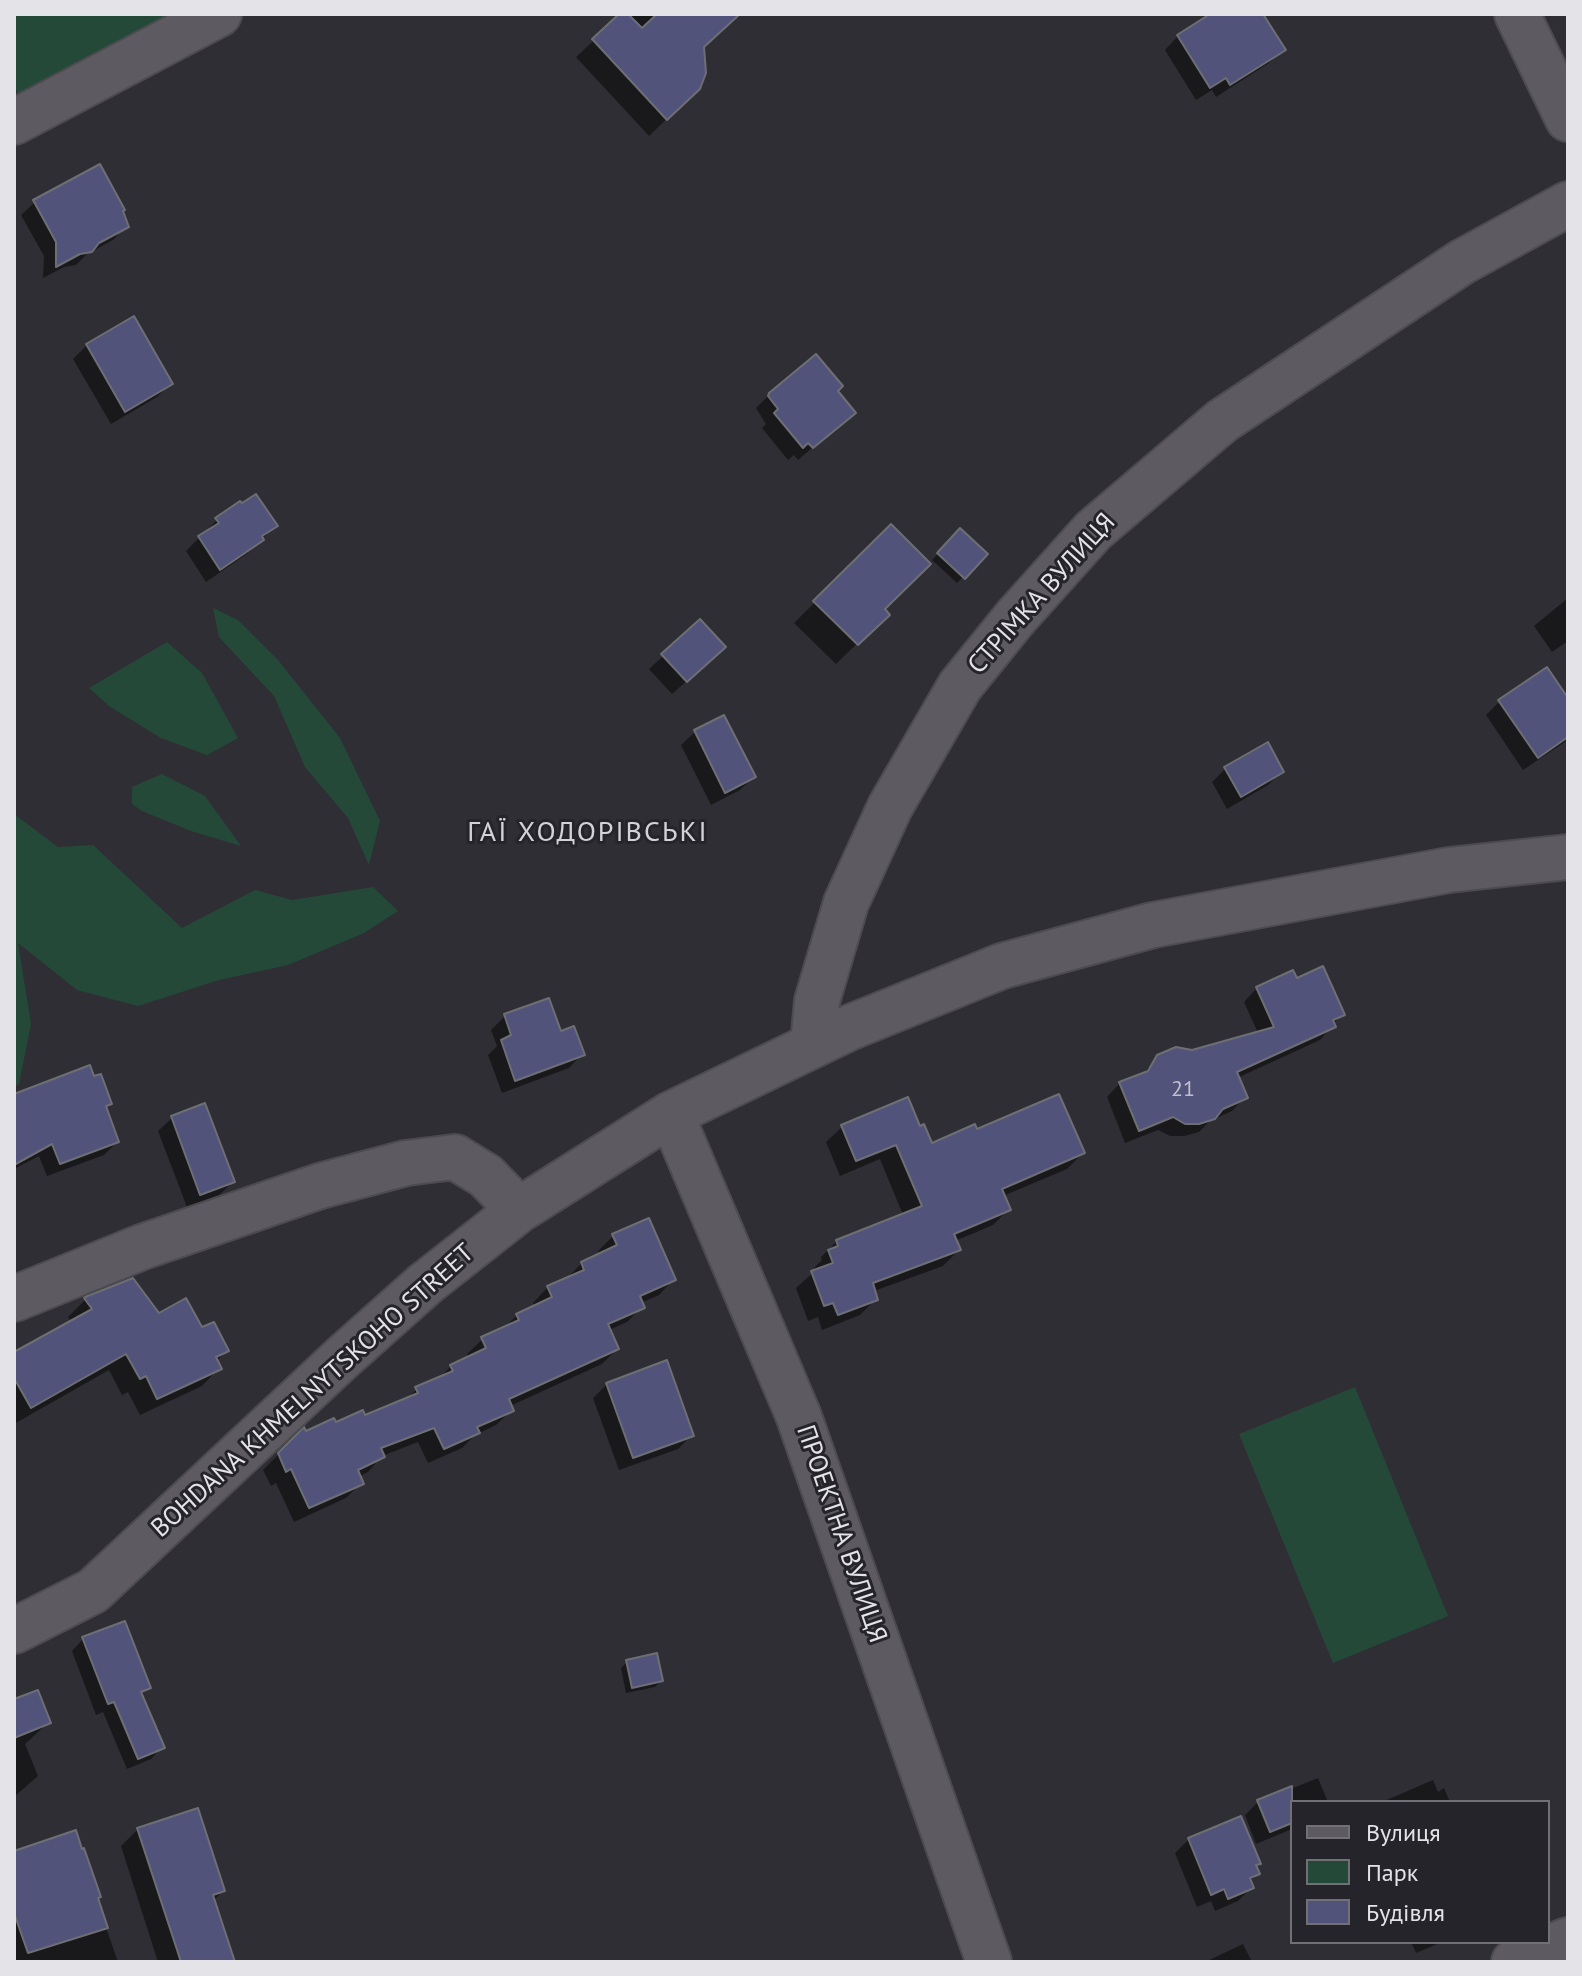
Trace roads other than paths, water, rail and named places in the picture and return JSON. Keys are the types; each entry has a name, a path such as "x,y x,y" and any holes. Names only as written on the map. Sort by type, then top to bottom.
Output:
{"street":[{"path":"14,122 219,14"},
{"path":"1517,14 1568,119"},
{"name":"СТРІМКА ВУЛИЦЯ","path":"813,1045 817,1001 846,903 890,807 960,686 1015,618 1093,531 1222,421 1462,262 1568,204"},
{"name":"BOHDANA KHMELNYTSKOHO STREET","path":"14,1631 93,1591 413,1295 519,1210 671,1114 851,1027 1002,966 1153,925 1449,870 1568,857"},
{"name":"ПРОЕКТНА ВУЛИЦЯ","path":"671,1114 799,1417 989,1962"},
{"path":"14,1299 157,1242 320,1186 406,1163 455,1157 486,1176 519,1210"},
{"path":"1514,1962 1568,1940"}],"district":[{"name":"ГАЇ ХОДОРІВСЬКІ","path":"588,833"}]}
